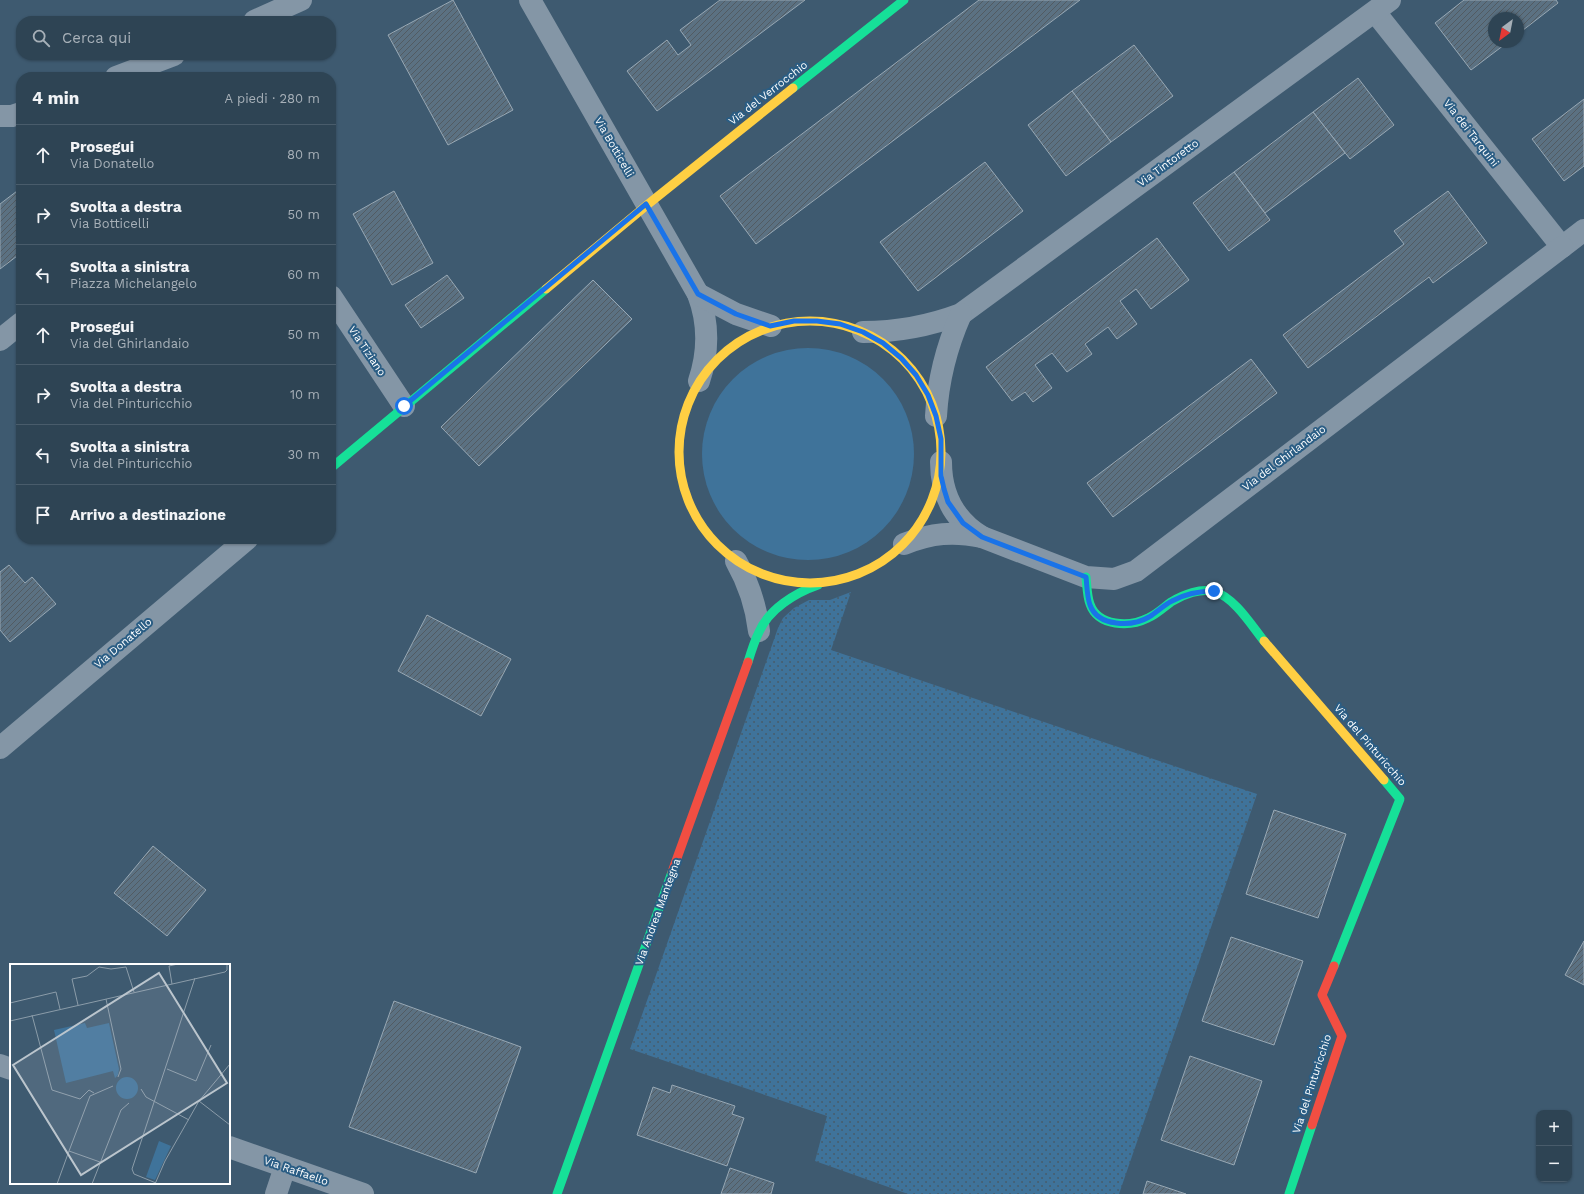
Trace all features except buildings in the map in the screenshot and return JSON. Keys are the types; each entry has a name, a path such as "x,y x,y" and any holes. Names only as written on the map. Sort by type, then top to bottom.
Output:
{"street":[{"path":"265,16 301,0"},
{"name":"Via Botticelli","path":"530,0 698,294 704,309 707,340 706,354 699,381"},
{"name":"Via del Verrocchio","path":"646,204 904,0"},
{"name":"Via dei Tarquini","path":"1383,6 1562,247"},
{"name":"Via Tintoretto","path":"863,332 886,332 910,329 936,323 961,314 1383,6"},
{"path":"129,72 161,60"},
{"path":"0,116 16,115"},
{"path":"336,464 646,204"},
{"path":"1562,247 1584,230"},
{"name":"Via del Ghirlandaio","path":"904,544 919,538 951,533 982,537 1086,577 1114,579 1136,571 1562,247"},
{"path":"698,294 736,314 770,326"},
{"name":"Via Tiziano","path":"336,304 404,406"},
{"path":"936,416 937,396 945,355 961,314"},
{"path":"794,321 817,321 840,324 863,332 883,343 901,358 928,395 936,416 941,439 941,462 937,484 930,506 919,526 904,544 887,558 867,570 846,578 823,583 800,583 778,579 756,572 736,561 719,547 704,530 692,510 684,490 679,467 678,445 681,422 688,401 699,381 712,363 729,348 749,335 770,326 794,321"},
{"path":"0,340 16,327"},
{"name":"Via del Ghirlandaio","path":"941,462 941,476 948,502 963,523 982,537"},
{"name":"Via Donatello","path":"0,748 241,544"},
{"name":"Via Andrea Mantegna","path":"736,561 746,578 754,597 759,631"},
{"name":"Via del Pinturicchio","path":"1086,577 1090,605 1099,618 1111,623 1127,623 1148,618 1173,601 1199,591 1214,591 1227,596 1400,799 1322,995 1342,1036 1289,1194"},
{"name":"Via Andrea Mantegna","path":"557,1194 759,631 768,617 793,595 823,583"},
{"path":"0,1065 10,1069"},
{"name":"Via Raffaello","path":"230,1147 363,1194"},
{"path":"276,1194 284,1167"}],"shaded area":[{"path":"808,348 829,350 848,356 867,366 883,379 896,395 906,414 912,433 914,454 912,475 906,494 896,513 883,529 867,542 848,552 829,558 808,560 787,558 768,552 749,542 733,529 720,513 710,494 704,475 702,454 704,433 710,414 720,395 733,379 749,366 768,356 787,350"},
{"path":"851,592 831,650 1257,794 1119,1194 908,1194 815,1161 827,1116 630,1049 778,628 783,618 794,608 809,600 830,600"}],"traffic: fast":[{"path":"793,88 904,0"},
{"path":"336,464 546,289"},
{"path":"1086,577 1090,604 1094,612 1107,621 1124,624 1141,621 1154,615 1171,602 1181,597 1192,592 1204,590 1215,592 1229,600 1248,620 1264,641"},
{"path":"748,662 757,636 769,616 792,597 818,585"},
{"path":"1334,966 1400,799 1384,780"},
{"path":"557,1194 672,872"},
{"path":"1289,1194 1312,1125"}],"traffic: slow":[{"path":"546,289 647,205 793,88"},
{"path":"797,321 823,321 848,326 872,336 903,359 926,390 936,414 941,439 941,452 941,465 936,490 926,514 903,545 872,568 848,578 823,583 797,583 772,578 748,568 717,545 694,514 684,490 679,465 679,439 684,414 694,390 717,359 748,336 772,326 797,321"},
{"path":"1264,641 1384,780"}],"traffic: jam":[{"path":"672,872 748,662"},
{"path":"1312,1125 1342,1036 1322,995 1334,966"}],"route":[{"path":"404,406 646,204 698,294 736,314 770,326 794,321 817,321 840,324 863,332 883,343 901,358 916,375 928,395 936,416 941,439 941,476 948,502 956,514 972,531 982,537 1086,577 1090,605 1099,618 1111,623 1127,623 1148,618 1173,601 1199,591 1214,591"}]}
